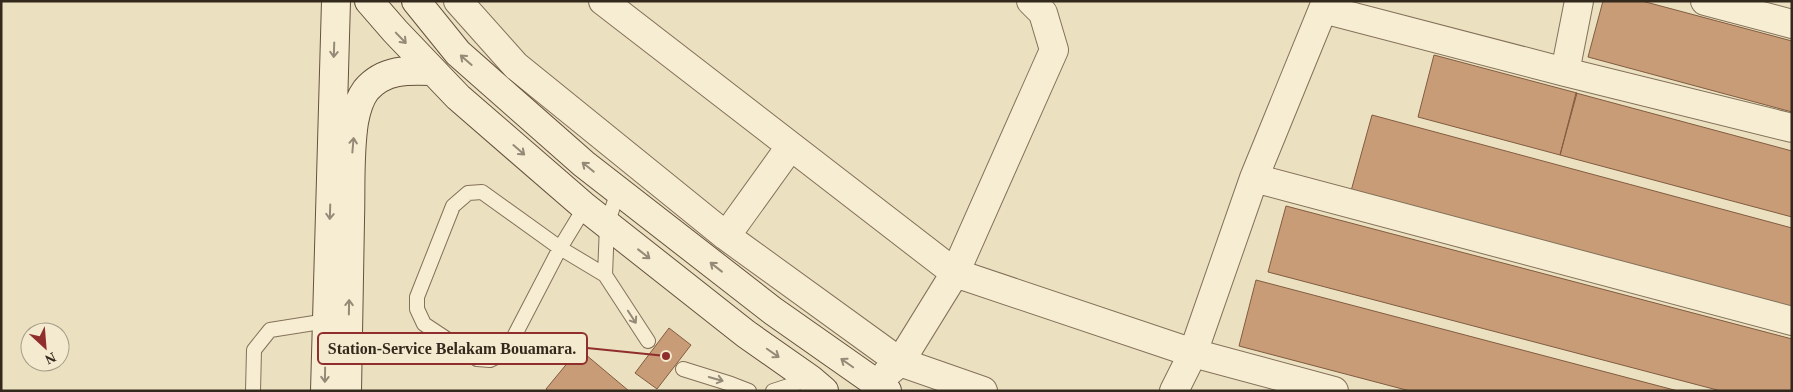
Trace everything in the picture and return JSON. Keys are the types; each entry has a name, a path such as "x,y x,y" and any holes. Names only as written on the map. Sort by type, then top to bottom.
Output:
{"street":[{"path":"325,391 336,1"},
{"path":"370,1 395,31 458,97 585,207 746,334 817,385"},
{"path":"416,1 458,53 584,164 772,311 876,388 900,362 955,273 1054,50 1043,13 1031,1"},
{"path":"458,1 516,66 726,236 900,362 983,391"},
{"path":"603,1 955,273 1193,353 1334,391"},
{"path":"1565,72 1579,1"},
{"path":"1705,1 1792,24"},
{"path":"1174,391 1193,353 1254,178 1325,5 1565,72 1792,128"},
{"path":"347,391 351,164 356,115 366,90 388,73 404,70 432,71"},
{"path":"726,236 790,146"},
{"path":"1254,178 1792,321"}],"lane":[{"path":"605,275 607,225 618,191"},
{"path":"585,207 560,248 506,352 490,360 477,359 424,324 417,309 417,297 453,206 468,193 482,192 560,248 605,275 648,341"},
{"path":"252,391 254,350 270,330 327,321"},
{"path":"683,369 749,391"},
{"path":"773,391 817,385"}],"building":[{"path":"1603,1 1642,1 1792,41 1792,112 1588,57"},
{"path":"1434,55 1577,93 1560,155 1418,117"},
{"path":"1576,93 1792,151 1792,217 1560,155"},
{"path":"1372,115 1792,228 1792,309 1351,191"},
{"path":"1286,206 1792,339 1792,391 1721,391 1268,272"},
{"path":"1256,280 1678,391 1410,391 1239,346"},
{"path":"669,328 691,345 657,389 635,373"},
{"path":"579,349 629,391 548,391 546,389"}],"place":[{"name":"Station-Service Belakam Bouamara.","path":"666,356"}]}
